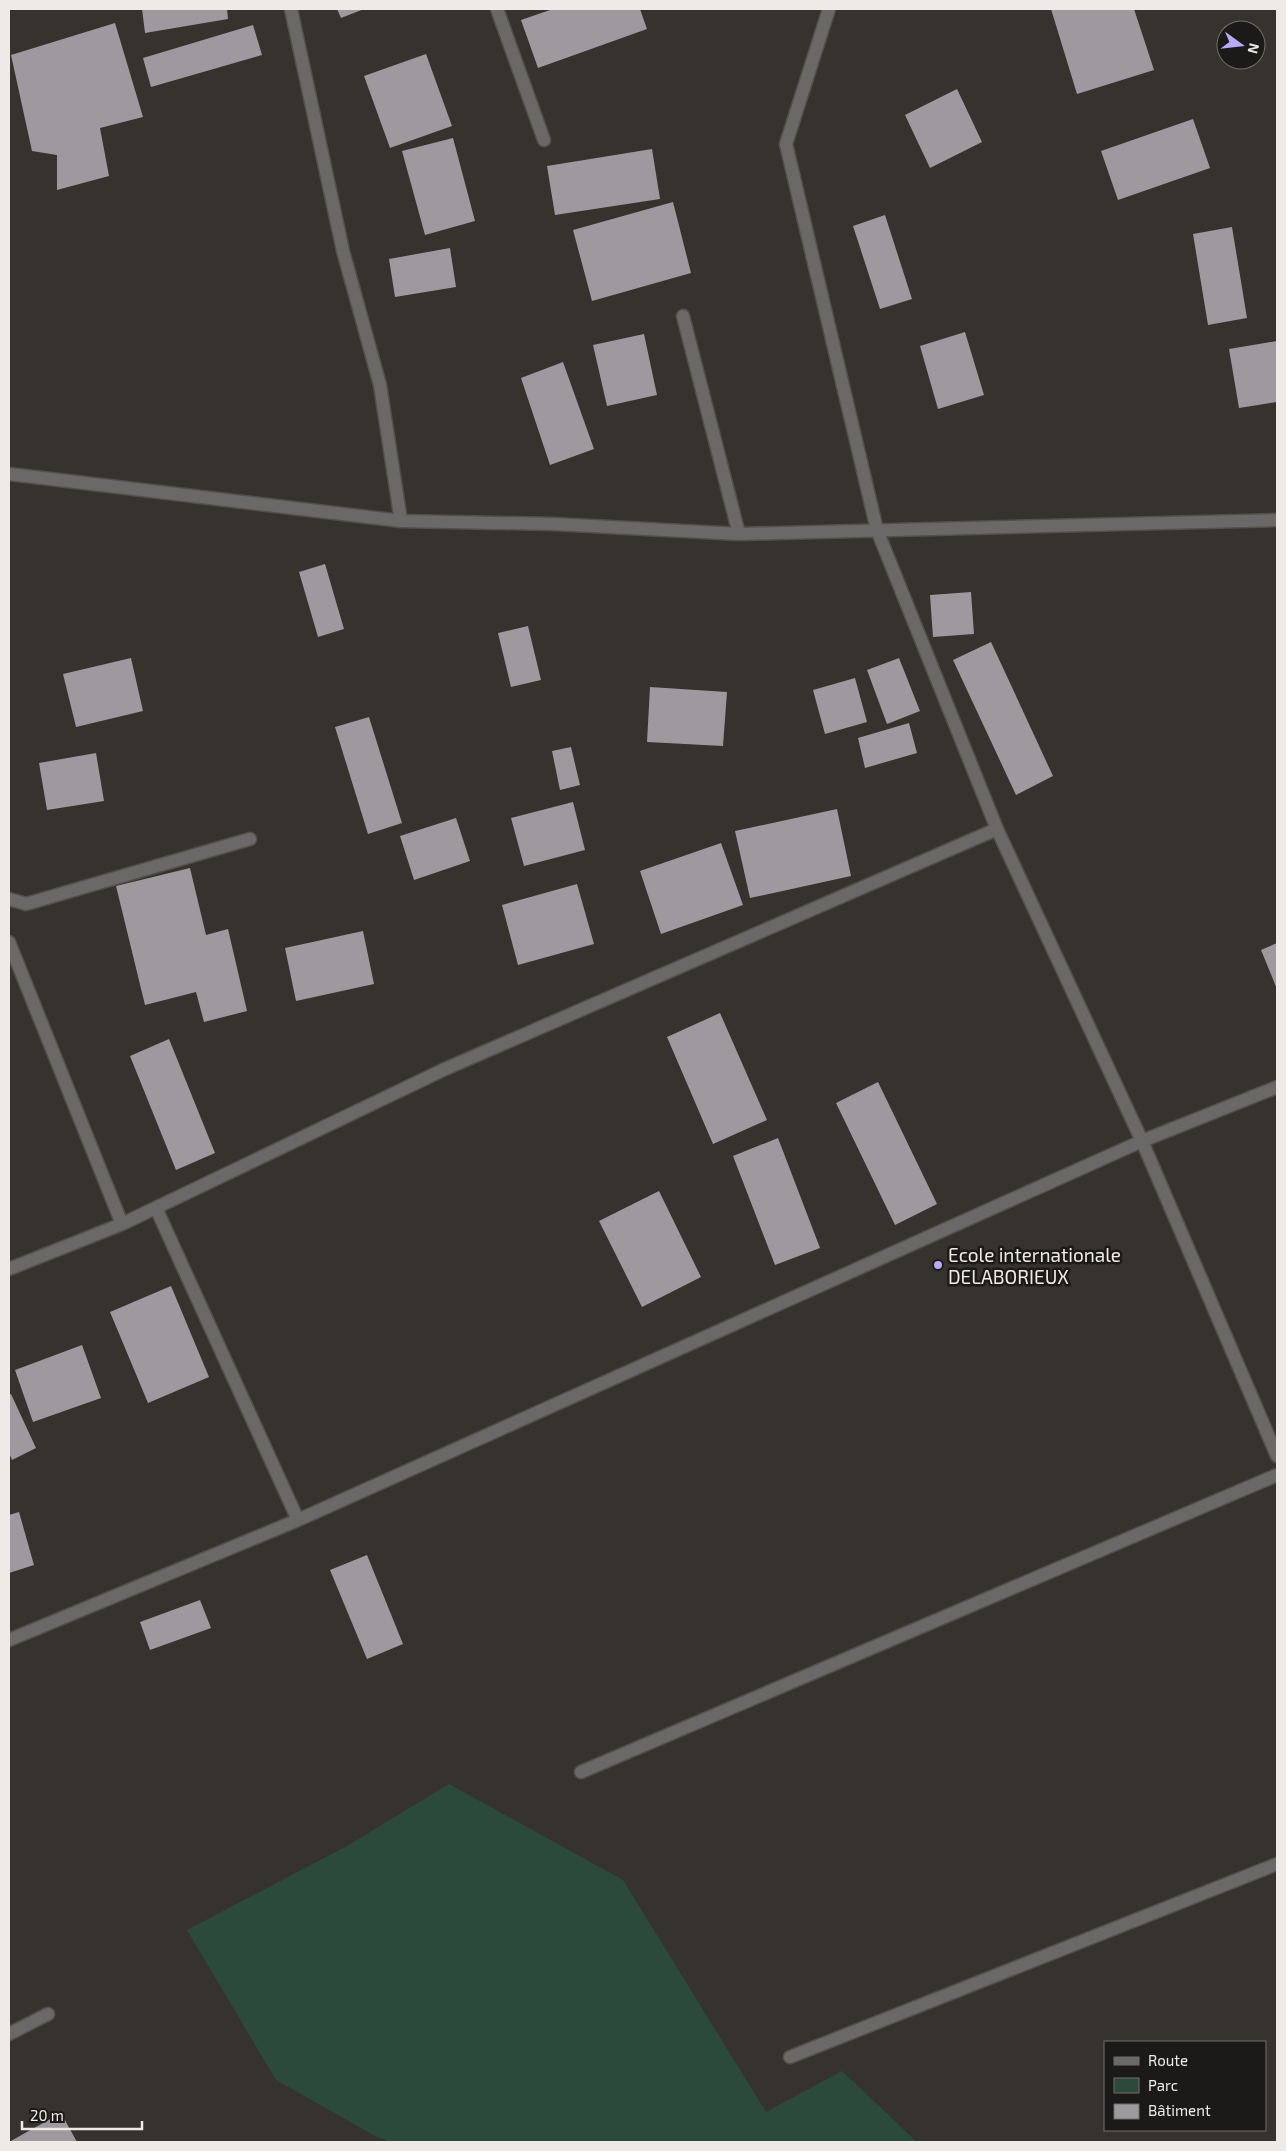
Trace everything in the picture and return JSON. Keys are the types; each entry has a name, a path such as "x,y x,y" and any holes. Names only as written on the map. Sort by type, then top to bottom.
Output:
{"street":[{"path":"291,9 343,251 380,385 401,521"},
{"path":"497,9 544,140"},
{"path":"829,9 786,144 877,530 997,829 1142,1141 1277,1456"},
{"path":"683,316 739,534"},
{"path":"9,474 401,521 554,524 739,534 1277,520"},
{"path":"9,1269 122,1224 445,1069 997,829"},
{"path":"9,899 26,904 250,839"},
{"path":"9,942 122,1224"},
{"path":"9,1640 298,1520 1142,1141 1277,1087"},
{"path":"156,1208 298,1520"},
{"path":"580,1772 1277,1475"},
{"path":"790,2057 1277,1864"},
{"path":"9,2034 48,2014"}],"green space":[{"path":"449,1784 623,1880 766,2112 842,2071 917,2142 391,2142 375,2136 276,2080 187,1930 347,1846"}],"building":[{"path":"142,9 227,9 228,19 145,33"},
{"path":"337,9 364,9 341,18"},
{"path":"553,9 640,9 647,29 538,68 521,20"},
{"path":"1051,9 1134,9 1154,70 1077,94"},
{"path":"115,23 143,117 100,128 109,176 57,190 57,155 32,151 11,55"},
{"path":"253,25 262,55 151,87 143,58"},
{"path":"426,54 452,126 390,148 364,76"},
{"path":"957,89 982,142 930,168 905,115"},
{"path":"1193,119 1210,168 1118,200 1101,151"},
{"path":"453,138 475,221 425,235 402,151"},
{"path":"652,149 660,199 555,215 547,166"},
{"path":"673,202 691,273 592,301 573,230"},
{"path":"885,215 912,299 880,309 853,226"},
{"path":"1232,227 1247,318 1208,325 1193,234"},
{"path":"450,248 456,287 395,297 389,259"},
{"path":"965,332 984,395 938,409 920,346"},
{"path":"644,334 657,395 607,406 593,345"},
{"path":"1277,341 1277,402 1239,408 1229,349"},
{"path":"563,362 594,449 550,465 521,378"},
{"path":"325,564 344,629 318,637 299,572"},
{"path":"971,592 974,634 933,637 930,595"},
{"path":"528,626 541,680 511,687 498,633"},
{"path":"991,642 1053,776 1016,795 953,660"},
{"path":"131,658 143,711 76,727 63,674"},
{"path":"899,658 920,711 887,724 867,670"},
{"path":"855,678 867,722 825,734 813,690"},
{"path":"650,687 727,692 723,746 647,742"},
{"path":"369,717 402,823 368,834 335,727"},
{"path":"909,723 917,753 865,768 858,738"},
{"path":"571,747 580,785 560,790 552,751"},
{"path":"96,753 104,801 47,810 39,763"},
{"path":"573,802 585,850 524,866 511,818"},
{"path":"837,809 851,876 750,898 735,831"},
{"path":"456,818 470,861 414,880 400,836"},
{"path":"721,843 743,905 661,934 640,871"},
{"path":"190,868 206,935 228,929 247,1011 204,1022 196,992 145,1005 116,886"},
{"path":"577,884 594,944 518,965 502,905"},
{"path":"363,931 374,984 296,1001 285,948"},
{"path":"1277,943 1277,989 1261,950"},
{"path":"720,1013 767,1120 713,1144 667,1037"},
{"path":"169,1039 215,1153 176,1170 130,1056"},
{"path":"878,1082 937,1204 895,1225 836,1103"},
{"path":"778,1138 820,1248 775,1265 733,1156"},
{"path":"659,1191 701,1277 642,1307 599,1221"},
{"path":"171,1286 209,1377 148,1403 110,1312"},
{"path":"82,1345 101,1398 33,1422 15,1370"},
{"path":"11,1394 36,1448 12,1460 9,1453 9,1395"},
{"path":"19,1512 34,1565 9,1573 9,1515"},
{"path":"367,1555 403,1644 367,1659 330,1570"},
{"path":"200,1600 211,1628 150,1650 140,1622"},
{"path":"61,2113 77,2142 9,2142"}],"place":[{"name":"Ecole internationale DELABORIEUX","path":"938,1265"}]}
